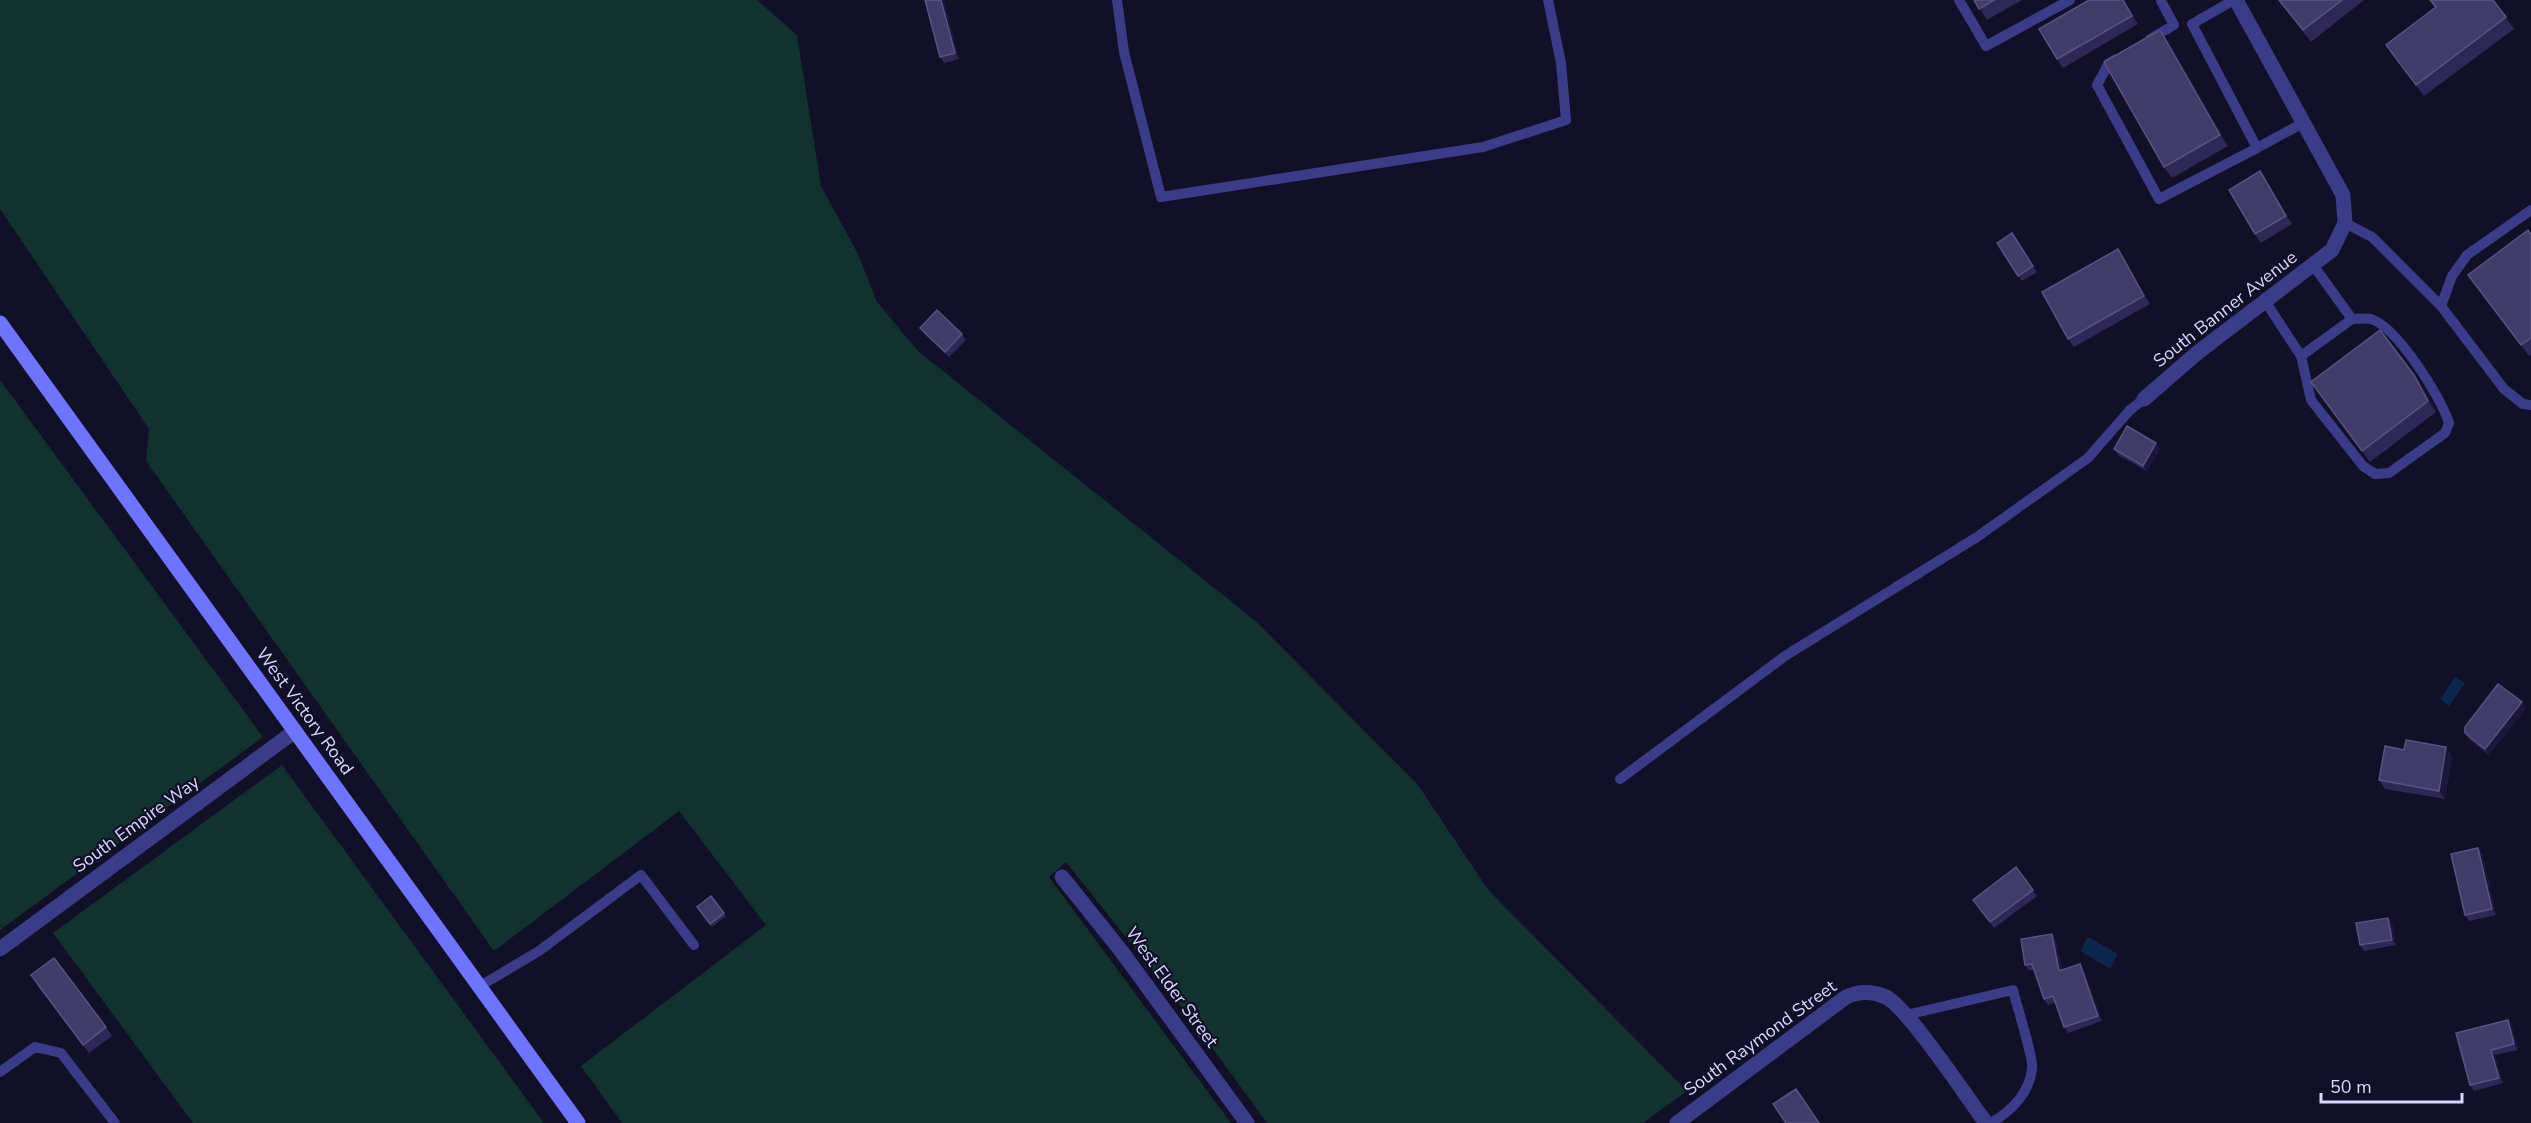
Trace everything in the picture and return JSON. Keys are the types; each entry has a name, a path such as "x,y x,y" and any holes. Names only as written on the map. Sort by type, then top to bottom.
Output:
{"main road":[{"name":"West Victory Road","path":"0,323 578,1123"}],"street":[{"path":"2235,0 2343,195 2345,223"},
{"name":"South Banner Avenue","path":"2144,399 2198,352 2332,250 2345,223"},
{"name":"South Empire Way","path":"0,949 295,730"},
{"name":"West Elder Street","path":"1062,877 1122,952 1246,1123"},
{"name":"South Raymond Street","path":"1677,1123 1846,997 1856,993 1870,992 1888,998 1906,1015"},
{"path":"1906,1015 1989,1123"}],"lane":[{"path":"1117,0 1124,52 1161,197 1483,147 1566,120 1561,63 1548,0"},
{"path":"1959,0 1986,46 2070,0"},
{"path":"2162,0 2174,25"},
{"path":"2235,0 2192,24 2174,25 2109,63 2097,85 2159,199 2303,123"},
{"path":"2192,24 2257,148"},
{"path":"2441,306 2452,276 2467,255 2531,210"},
{"path":"2345,223 2372,237 2441,306 2504,389 2523,404 2531,405"},
{"path":"2313,265 2352,319"},
{"path":"2265,301 2301,356 2311,400 2363,466 2375,474 2389,473 2445,433 2449,423 2444,406 2409,353 2398,340 2372,319 2352,319 2301,356"},
{"path":"1620,779 1785,656 1977,537 2088,458 2130,410 2144,399"},
{"path":"480,986 539,951 641,875 694,945"},
{"path":"1906,1015 2013,990 2033,1067 2023,1094 2009,1112 1989,1123"},
{"path":"0,1072 35,1047 61,1053 116,1123"}],"green space":[{"path":"0,0 757,0 797,35 821,186 858,254 877,302 918,351 1258,623 1418,785 1489,891 1687,1091 1643,1123 1267,1123 1194,1023 1066,862 1049,877 1231,1123 622,1123 581,1066 766,925 679,811 494,951 146,461 149,429 0,209"},
{"path":"0,380 263,737 0,930"},
{"path":"282,765 544,1123 193,1123 53,933"}],"water":[{"path":"2455,677 2465,683 2449,706 2440,699"},
{"path":"2088,937 2118,954 2110,969 2080,951"}],"building":[{"path":"925,0 941,0 955,53 940,57"},
{"path":"1974,0 1994,0 1979,9"},
{"path":"2089,0 2123,0 2132,16 2057,59 2039,29"},
{"path":"2279,0 2342,0 2303,30"},
{"path":"2430,0 2493,0 2506,17 2416,85 2386,45 2436,7"},
{"path":"2160,30 2220,135 2164,167 2104,62"},
{"path":"2260,171 2286,216 2255,234 2229,190"},
{"path":"2528,230 2531,235 2531,338 2521,345 2468,275"},
{"path":"2012,233 2033,266 2018,276 1997,243"},
{"path":"2118,249 2144,296 2068,339 2042,292"},
{"path":"937,310 962,334 945,352 920,328"},
{"path":"2380,330 2414,375 2428,401 2362,451 2311,382"},
{"path":"2127,426 2156,443 2143,466 2114,449"},
{"path":"2498,684 2522,702 2485,749 2465,733 2465,727"},
{"path":"2406,740 2446,747 2439,791 2379,780 2385,746 2404,750"},
{"path":"2478,848 2492,909 2465,915 2451,854"},
{"path":"2016,867 2033,890 1990,922 1973,900"},
{"path":"711,896 724,913 710,924 697,907"},
{"path":"2388,918 2392,940 2360,945 2356,923"},
{"path":"2052,934 2059,971 2080,964 2098,1016 2064,1027 2053,996 2044,999 2032,964 2025,965 2021,939"},
{"path":"54,958 106,1027 83,1045 31,975"},
{"path":"2508,1020 2514,1044 2491,1050 2499,1078 2470,1085 2456,1033"},
{"path":"1796,1089 1819,1123 1786,1123 1773,1104"}]}
